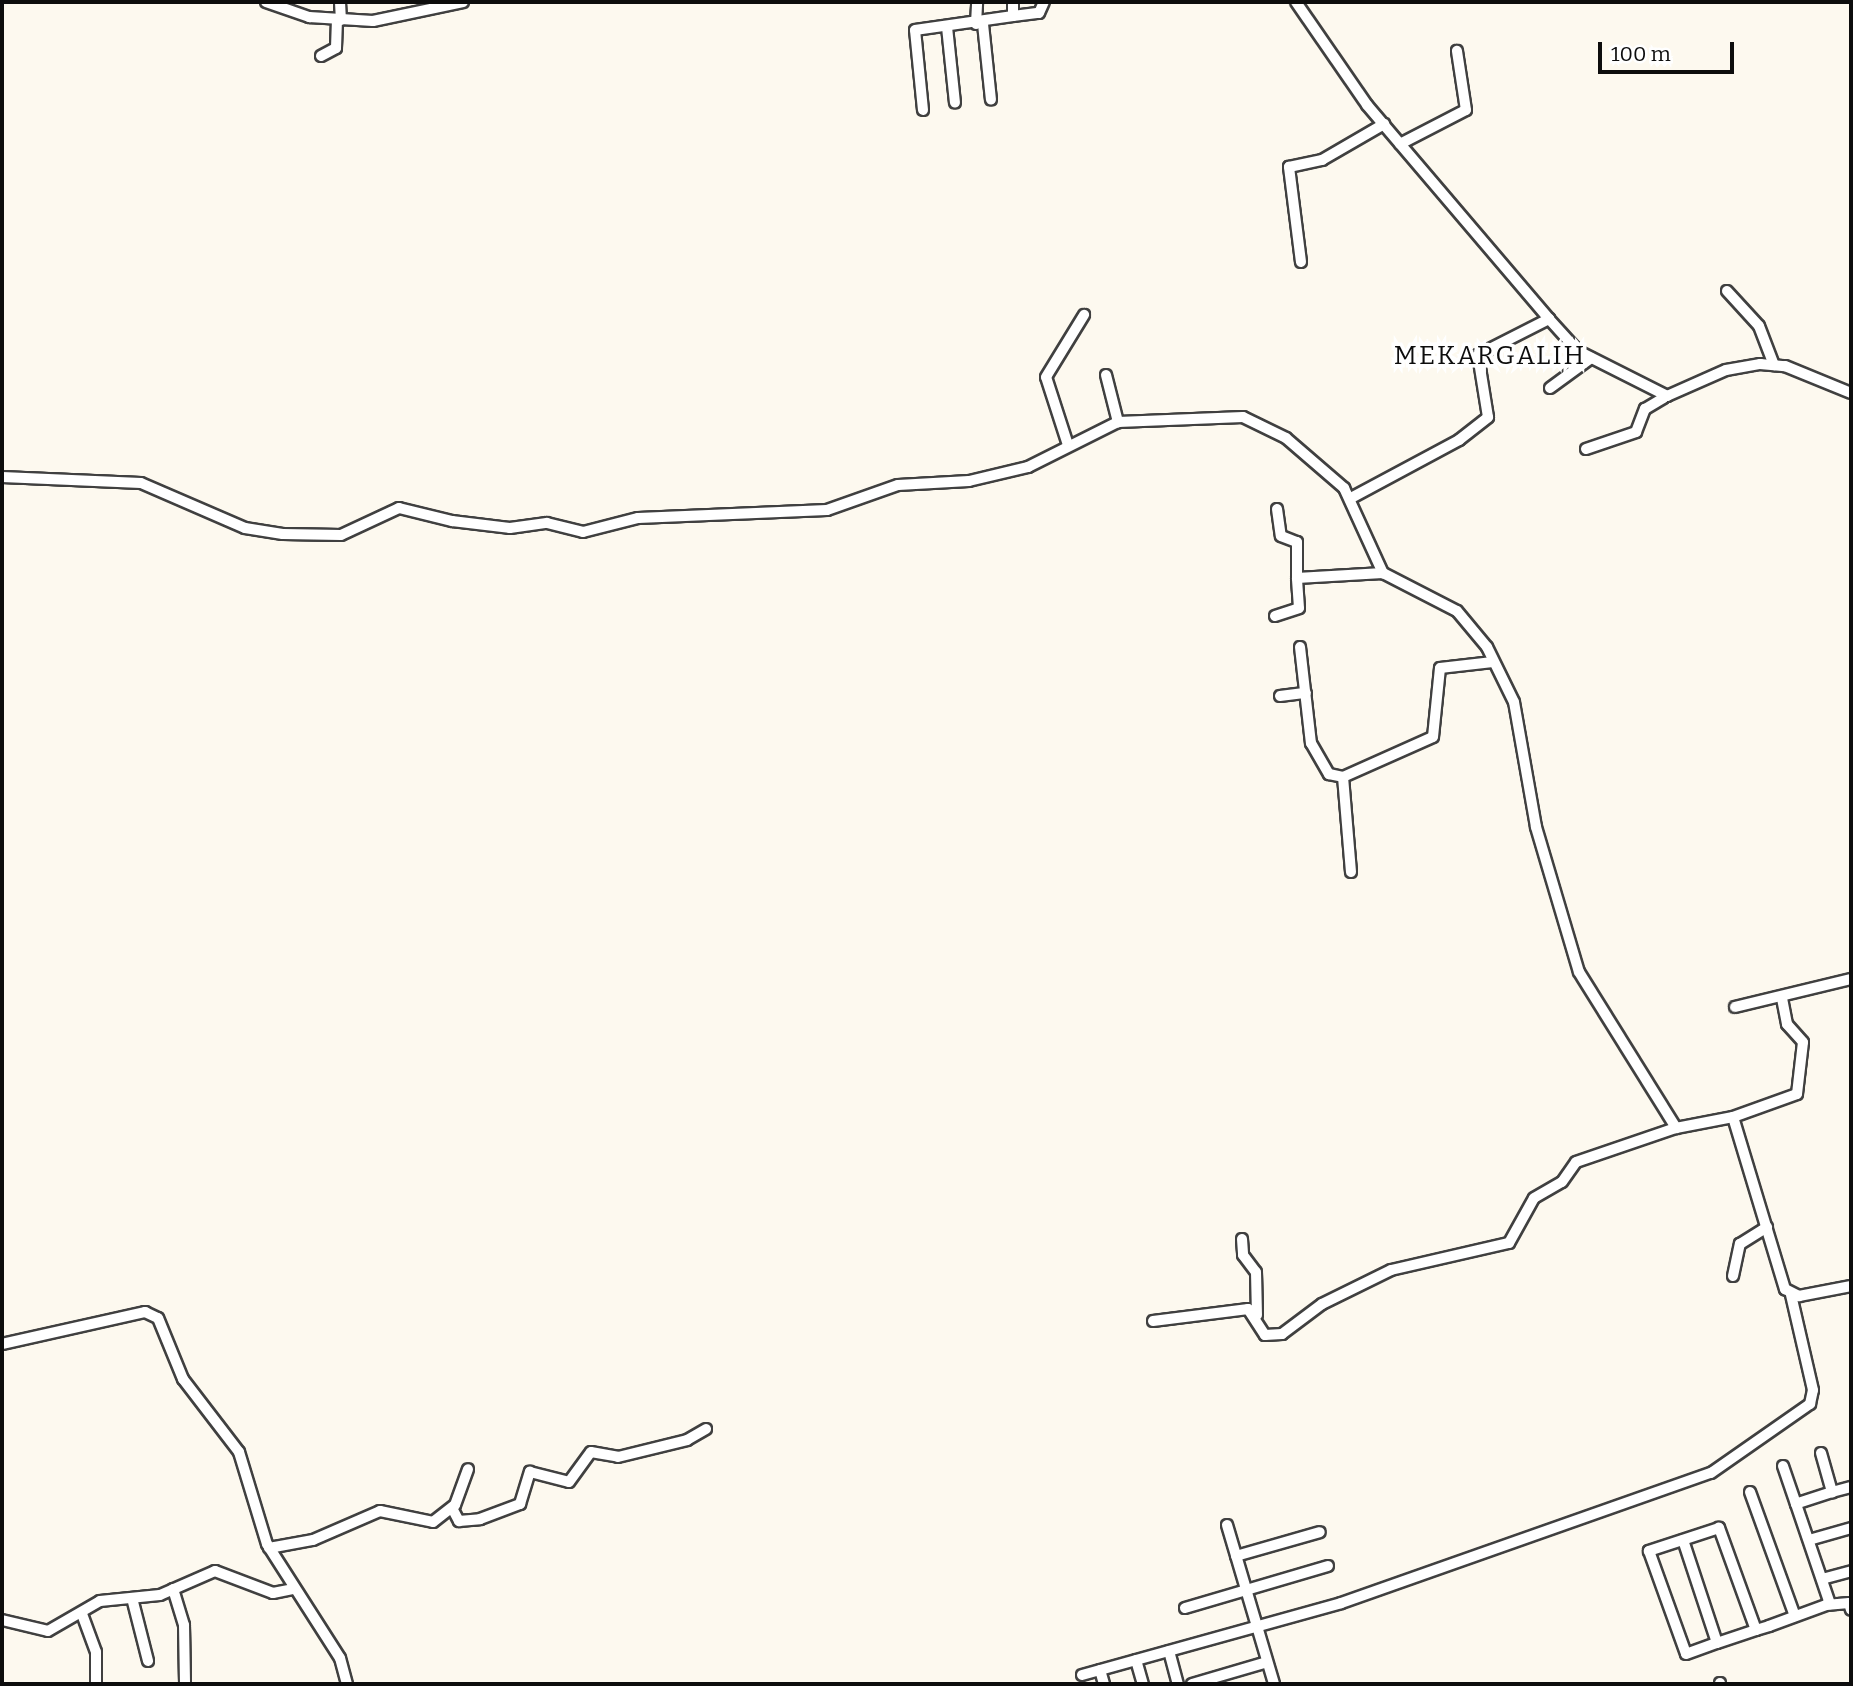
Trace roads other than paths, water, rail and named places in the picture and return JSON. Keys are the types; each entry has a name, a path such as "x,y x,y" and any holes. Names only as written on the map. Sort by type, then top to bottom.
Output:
{"street":[{"path":"266,2 339,20 373,21 463,2"},
{"path":"321,56 336,48 340,2"},
{"path":"977,2 990,100"},
{"path":"1013,2 1013,16"},
{"path":"923,110 915,30 979,24 1039,13 1044,2"},
{"path":"1296,2 1400,144 1549,318 1591,358 1667,396 1685,393 1726,370 1774,365 1851,393"},
{"path":"947,27 955,103"},
{"path":"1400,144 1466,110 1457,51"},
{"path":"1301,262 1289,166 1322,160 1384,124"},
{"path":"1727,291 1759,326 1774,365"},
{"path":"1068,445 1046,377 1084,315"},
{"path":"1351,498 1459,440 1488,417 1478,355 1549,318"},
{"path":"1550,388 1591,358"},
{"path":"1106,375 1118,422"},
{"path":"1586,449 1636,432 1645,409 1663,398"},
{"path":"2,478 141,483 244,528 283,534 341,535 400,508 452,521 510,528 547,523 583,532 638,519 827,510 898,485 969,481 1028,467 1118,422 1243,416 1286,438 1351,498 1368,551 1383,573 1458,611 1493,662 1514,702 1536,827 1578,972 1676,1128"},
{"path":"1275,616 1299,608 1297,542 1280,536 1277,509"},
{"path":"1297,578 1383,573"},
{"path":"1300,647 1311,743 1329,774 1343,777 1433,737 1440,668 1493,662"},
{"path":"1280,696 1306,693"},
{"path":"1343,777 1351,872"},
{"path":"1735,1007 1782,998 1851,979"},
{"path":"1153,1321 1248,1309 1257,1315 1270,1338 1391,1270 1509,1243 1534,1198 1562,1182 1576,1162 1676,1128 1733,1117 1797,1094 1803,1042 1787,1024 1782,998"},
{"path":"1082,1675 1257,1626 1470,1561 1711,1473 1810,1404 1813,1390 1791,1295 1733,1117"},
{"path":"1733,1276 1740,1244 1767,1227"},
{"path":"1242,1239 1243,1255 1256,1272 1257,1315"},
{"path":"1791,1295 1851,1286"},
{"path":"2,1344 145,1312 158,1318 183,1379 239,1452 269,1548 340,1658 347,1684"},
{"path":"452,1508 459,1521 480,1519 520,1504 530,1472 569,1482 591,1452 618,1457 687,1440 706,1429"},
{"path":"1821,1453 1832,1492"},
{"path":"1783,1466 1830,1604"},
{"path":"269,1548 313,1540 380,1511 406,1512 428,1524 452,1508 468,1469"},
{"path":"1796,1504 1851,1487"},
{"path":"1750,1492 1795,1616"},
{"path":"1227,1525 1273,1684"},
{"path":"1808,1540 1851,1528"},
{"path":"1756,1630 1720,1529 1652,1549 1648,1559 1680,1651 1717,1643 1756,1630 1830,1604 1849,1603 1851,1610"},
{"path":"1236,1556 1320,1532"},
{"path":"1684,1540 1717,1643"},
{"path":"1185,1608 1328,1566"},
{"path":"2,1620 48,1631 82,1614 100,1601 173,1590 221,1571 273,1593 293,1589"},
{"path":"1822,1579 1851,1571"},
{"path":"173,1590 184,1625 185,1684"},
{"path":"132,1598 148,1661"},
{"path":"82,1614 96,1652 96,1684"},
{"path":"1169,1651 1178,1684"},
{"path":"1136,1660 1143,1684"},
{"path":"1192,1684 1267,1662"},
{"path":"1100,1670 1104,1684"}],"district":[{"name":"MEKARGALIH","path":"1490,356"}]}
